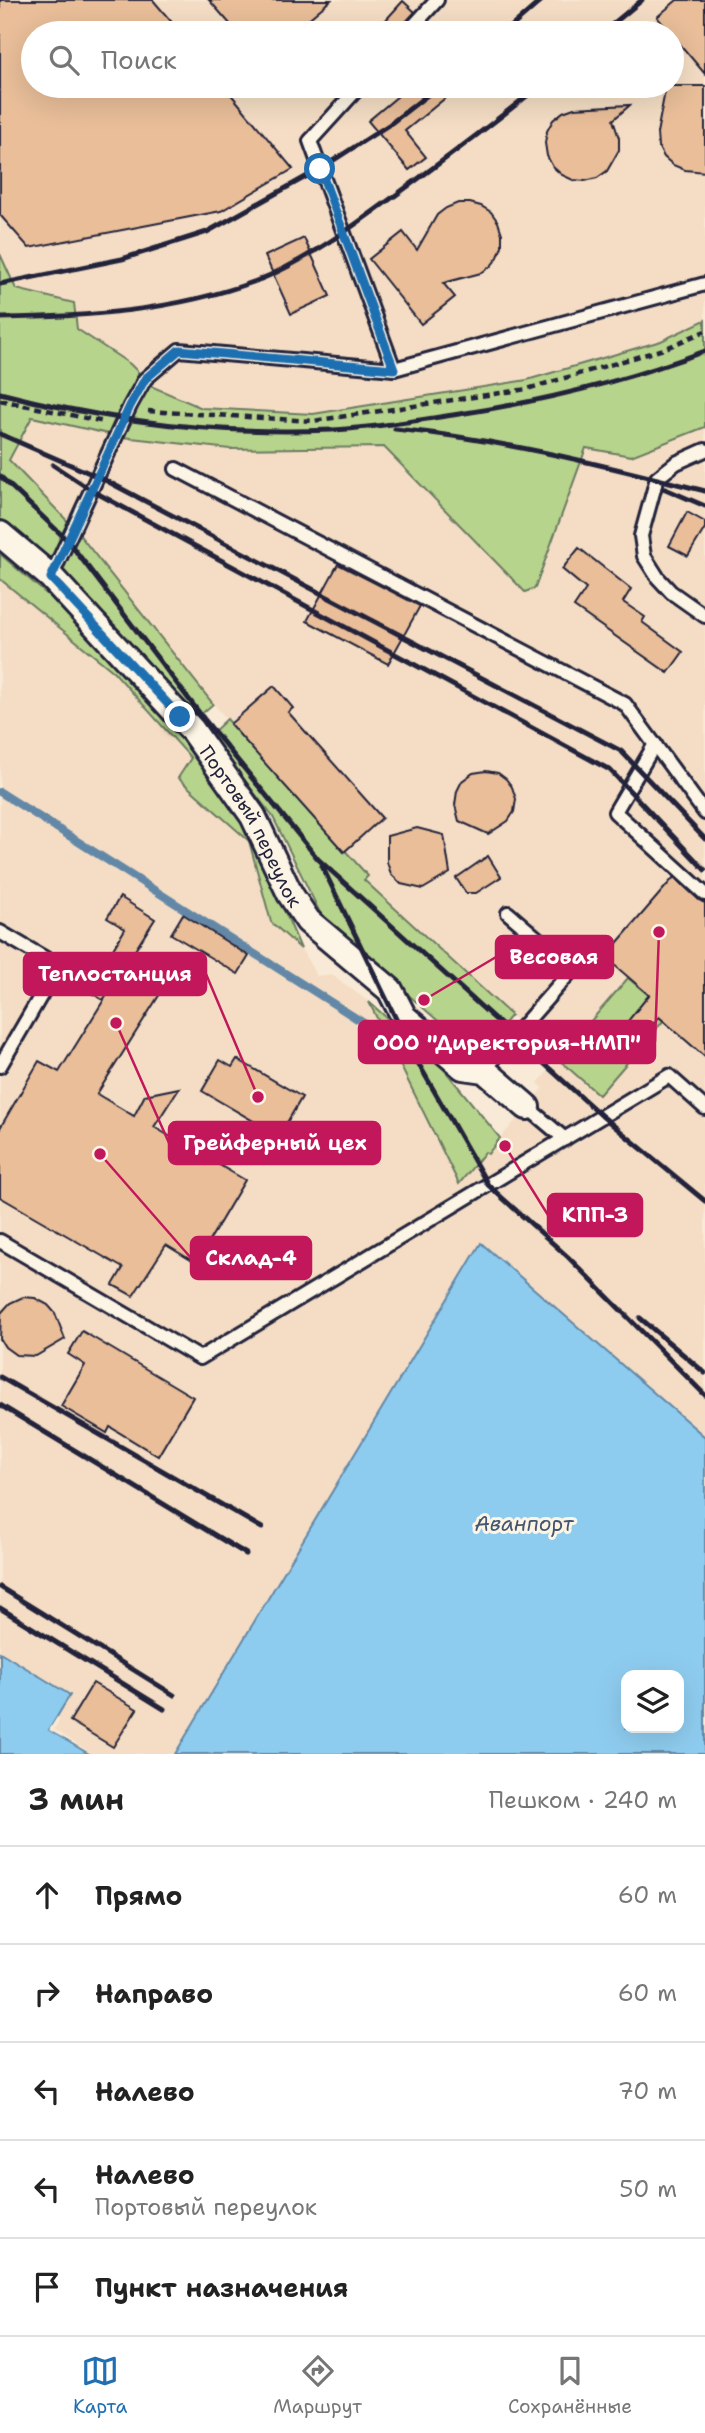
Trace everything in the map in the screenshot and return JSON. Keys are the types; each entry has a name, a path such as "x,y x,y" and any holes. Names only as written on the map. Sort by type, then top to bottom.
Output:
{"street":[{"name":"Портовый переулок","path":"0,534 51,578 192,730 253,816 290,894 308,921 390,990 404,1017 463,1067 484,1070"},
{"path":"484,1070 527,1107"}],"lane":[{"path":"418,21 437,0"},
{"path":"349,98 310,141 394,369"},
{"path":"51,578 145,379 179,350 394,369 705,284"},
{"path":"705,450 676,463 657,478 641,536 644,556 658,578 671,592 705,616"},
{"path":"176,469 625,704 705,813"},
{"path":"655,744 614,812 705,894"},
{"path":"484,1070 573,969 508,913"},
{"path":"0,932 58,966 0,1066"},
{"path":"0,1241 200,1358 669,1076 705,1108"},
{"path":"527,1107 565,1139"}],"path":[{"path":"0,400 136,428 146,411 313,421 527,389 664,349 705,331"}],"shaded area":[{"path":"0,0 705,0 705,320 661,341 527,380 313,414 202,408 153,387 130,364 77,329 74,303 16,289 0,254"},
{"path":"32,417 122,437 230,449 384,447 525,592 586,448 631,456 705,427 705,1437 481,1243 175,1754 89,1754 49,1730 70,1695 0,1652 0,579 114,672 191,758 178,778 249,841 271,922 301,949 317,976 331,974 369,1002 459,1183 543,1088 538,1083 558,1059 363,880 367,876 230,724 74,528 9,460"}],"green space":[{"path":"0,254 16,289 74,303 77,329 130,364 153,387 202,408 313,414 527,380 661,341 705,320 705,427 631,456 586,448 535,588 525,592 384,447 230,449 122,437 32,417 9,460 74,528 213,704 196,719 0,524"},
{"path":"0,554 50,597 178,730 255,842 301,949 271,922 249,841 178,778 191,758 114,672 0,579"},
{"path":"227,719 368,876 364,880 511,1015 477,1055 324,921 273,817 210,735"},
{"path":"628,978 670,1013 599,1095 558,1059"},
{"path":"369,1002 443,1068 500,1138 459,1184"}],"water":[{"name":"Аванпорт","path":"481,1243 705,1437 705,1754 175,1754"},
{"path":"0,1652 70,1695 49,1730 89,1754 0,1754"}],"pier":[{"path":"57,1717 60,1719 54,1729 92,1754 49,1730"}],"building":[{"path":"0,0 153,0 171,21 21,21 21,98 234,98 293,169 221,211 29,248 0,215"},
{"path":"209,0 331,0 306,21 227,21"},
{"path":"677,0 705,0 705,74 684,49 684,21 660,21 657,17"},
{"path":"403,1 415,12 407,21 385,21"},
{"path":"684,86 705,86 705,172 685,170 673,165 664,157 658,146 657,133 664,98 684,98"},
{"path":"396,98 445,98 405,131 426,157 409,170 368,121"},
{"path":"630,105 613,120 619,138 619,150 607,171 597,178 585,181 573,180 553,167 547,156 545,143 553,120 574,108"},
{"path":"458,203 481,206 491,212 502,234 502,246 491,266 481,273 443,283 455,297 421,324 369,259 403,232 417,250 437,215"},
{"path":"304,238 330,296 291,314 265,256"},
{"path":"687,512 705,522 705,528 688,556 669,546"},
{"path":"579,548 631,589 623,602 645,617 642,622 683,652 668,673 574,607 586,589 562,569"},
{"path":"338,564 420,606 388,664 307,621"},
{"path":"274,686 293,708 288,712 382,818 344,852 230,724"},
{"path":"473,773 498,773 506,779 516,799 514,812 508,821 488,834 459,821 455,805 462,781"},
{"path":"417,828 444,835 450,873 423,889 401,884 391,874 387,862 387,836"},
{"path":"488,856 501,877 476,893 466,893 456,878"},
{"path":"674,877 705,903 705,1057 659,1017 631,1050 615,1037 649,995 605,957"},
{"path":"120,897 155,919 125,966 163,989 97,1094 134,1116 145,1095 179,1088 154,1127 245,1180 196,1263 166,1245 133,1296 113,1285 123,1268 0,1197 0,1128 39,1061 59,1072 110,990 103,1000 88,991 125,929 107,918"},
{"path":"183,914 249,956 238,974 171,934"},
{"path":"237,1059 302,1097 279,1136 202,1091 220,1060 232,1067"},
{"path":"23,1297 35,1298 48,1305 55,1313 65,1339 36,1356 16,1355 5,1347 0,1339 1,1313 10,1303"},
{"path":"82,1331 193,1397 158,1456 110,1427 107,1433 61,1406 85,1365 68,1354"},
{"path":"93,1683 137,1709 113,1747 70,1721"}],"waterway":[{"path":"0,792 370,1027"}],"railway":[{"path":"518,21 542,0"},
{"path":"617,21 642,0"},
{"path":"0,284 122,259 207,232 320,169 390,124 424,98"},
{"path":"0,318 97,314 162,306 256,281 329,243 524,98"},
{"path":"0,393 81,411 164,424 248,430 332,430 423,420 549,397 643,372 705,351"},
{"path":"395,429 513,446 705,491"},
{"path":"0,434 103,479 621,751 705,839"},
{"path":"53,465 91,490 610,770 705,870"},
{"path":"0,476 68,541 204,719 318,859 602,1116 705,1201"},
{"path":"663,488 705,506"},
{"path":"322,866 413,1054 488,1185 568,1257 705,1395"},
{"path":"640,1318 705,1373"},
{"path":"0,1377 262,1528"},
{"path":"0,1405 246,1554"},
{"path":"0,1587 174,1695"},
{"path":"0,1608 164,1709"}],"place":[{"name":"ООО \"Директория-НМП\"","path":"659,932"},
{"name":"Весовая","path":"424,1000"},
{"name":"Грейферный цех","path":"116,1023"},
{"name":"Теплостанция","path":"258,1097"},
{"name":"КПП-3","path":"505,1146"},
{"name":"Склад-4","path":"100,1154"}],"route":[{"path":"180,717 51,578 145,379 179,350 394,369 320,169"}]}
